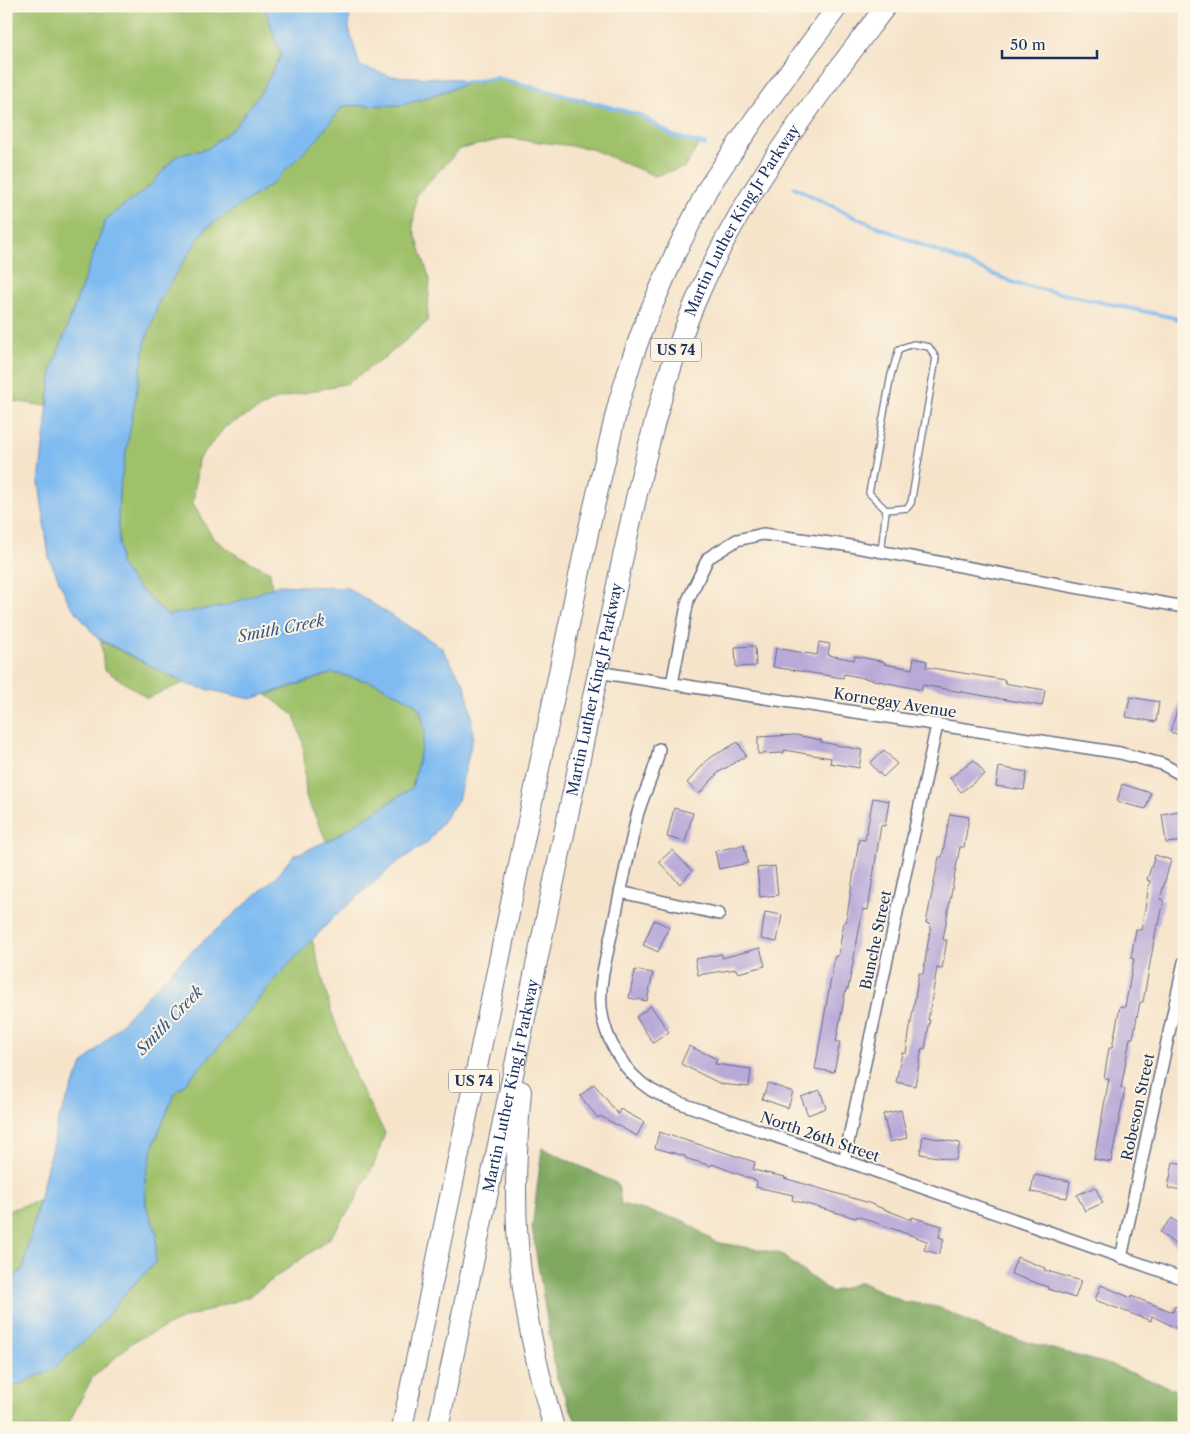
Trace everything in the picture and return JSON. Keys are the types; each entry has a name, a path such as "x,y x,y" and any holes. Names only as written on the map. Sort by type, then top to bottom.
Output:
{"highway":[{"name":"US 74","path":"402,1428 589,528 618,404 630,362 660,286 708,188 757,116 838,6"},
{"name":"Martin Luther King Jr Parkway","path":"438,1428 528,1012 598,672 636,498 660,400 676,350 694,304 715,258 735,221 807,110 886,6"},
{"path":"528,1012 516,1154 518,1244 529,1332 554,1428"}],"street":[{"path":"672,684 688,600 708,558 737,540 763,534 881,552 1184,607"},
{"name":"Kornegay Avenue","path":"598,672 1120,753 1162,764 1184,776"},
{"name":"Bunche Street","path":"844,1161 937,725"},
{"path":"658,749 654,769 642,797 620,892 719,914"},
{"name":"North 26th Street","path":"620,892 603,972 600,992 601,1009 613,1046 624,1064 635,1077 650,1089 666,1097 844,1161 1184,1279"},
{"name":"Robeson Street","path":"1121,1258 1184,962"}],"lane":[{"path":"913,344 929,347 936,358 912,503 906,508 886,510 869,493 891,376 899,349 913,344"},
{"path":"881,552 886,510"}],"green space":[{"path":"6,6 264,6 281,55 263,89 234,128 207,149 176,156 150,186 106,219 52,369 47,406 6,400"},
{"path":"497,78 640,115 673,136 699,144 685,167 655,176 589,148 507,138 460,149 416,195 413,227 430,280 427,322 388,355 348,383 277,399 225,427 198,460 193,504 213,538 235,554 270,572 272,588 226,606 167,615 134,583 120,564 118,520 119,491 146,340 161,297 205,229 273,183 318,138 343,106 404,105 466,84"},
{"path":"101,641 184,683 147,698 104,669"},
{"path":"333,673 376,683 413,702 420,710 425,731 412,788 327,842 306,797 303,742 294,715 267,695"},
{"path":"312,939 331,1011 358,1084 385,1133 375,1162 354,1203 329,1239 248,1297 188,1317 134,1341 92,1378 66,1428 6,1428 6,1390 53,1369 155,1263 157,1233 146,1206 145,1179 154,1143 174,1095 225,1040 274,979"},
{"path":"542,1148 618,1184 621,1204 685,1221 715,1242 779,1253 831,1292 861,1282 902,1301 938,1307 988,1331 1114,1366 1184,1393 1184,1428 579,1428 556,1376 532,1228"},
{"path":"39,1201 23,1269 6,1285 6,1211"}],"water":[{"name":"Smith Creek","path":"264,6 350,6 349,29 360,66 390,76 457,79 466,84 404,105 343,106 318,138 273,183 205,229 161,297 146,340 119,491 120,564 134,583 167,615 226,606 279,585 348,588 441,647 465,685 471,712 473,736 458,800 428,842 396,863 334,917 275,979 225,1040 174,1095 154,1143 145,1179 146,1206 157,1233 155,1263 126,1292 97,1329 53,1369 6,1390 6,1285 23,1269 58,1120 82,1065 181,961 275,878 293,856 332,839 412,788 425,731 420,710 413,702 376,683 333,673 251,699 188,685 97,638 69,603 49,558 39,482 52,369 106,219 150,186 176,156 207,149 234,128 263,89 281,55"}],"building":[{"path":"819,642 830,644 828,655 854,660 855,656 912,669 914,658 927,661 926,667 1005,680 1004,683 1045,690 1042,706 922,685 922,690 844,674 843,678 773,667 776,648 817,655"},
{"path":"755,646 756,666 736,667 735,647"},
{"path":"1182,696 1184,696 1184,736 1170,732"},
{"path":"1130,697 1159,702 1156,722 1126,717"},
{"path":"796,735 862,750 859,768 830,763 831,758 784,750 784,753 758,754 758,737"},
{"path":"738,742 746,756 719,772 699,794 687,783 708,759"},
{"path":"884,750 897,764 883,777 870,763"},
{"path":"974,760 985,774 961,792 950,778"},
{"path":"999,767 1027,772 1024,790 996,786"},
{"path":"1122,784 1151,793 1146,809 1117,802"},
{"path":"873,798 889,801 885,826 881,825 868,910 863,909 848,989 846,989 836,1042 840,1042 834,1072 815,1069 835,956 838,956 844,922 846,922 859,839 865,840"},
{"path":"674,808 693,813 685,842 667,837"},
{"path":"1179,811 1183,841 1166,843 1162,814"},
{"path":"950,814 969,817 964,847 960,847 952,889 943,940 947,940 942,969 937,968 925,1049 922,1048 915,1086 896,1082 902,1053 906,1053 919,973 923,974 931,924 926,923"},
{"path":"744,845 748,863 719,869 715,851"},
{"path":"672,850 692,871 680,884 659,862"},
{"path":"1155,855 1171,860 1160,899 1164,900 1159,925 1157,925 1143,1002 1140,1002 1133,1038 1130,1038 1121,1088 1125,1089 1111,1162 1094,1159 1109,1079 1104,1078 1109,1048 1112,1048 1120,1006 1125,1007 1134,959 1131,958 1136,929 1141,930 1150,881 1147,880"},
{"path":"775,866 778,895 760,897 757,868"},
{"path":"765,912 782,915 777,942 761,939"},
{"path":"654,920 669,927 658,952 643,945"},
{"path":"760,948 765,966 738,973 736,969 698,975 695,959 722,954 722,958"},
{"path":"635,970 653,973 647,1001 629,998"},
{"path":"651,1006 669,1032 653,1043 636,1017"},
{"path":"689,1046 717,1059 715,1064 751,1069 749,1087 721,1084 681,1064"},
{"path":"768,1083 793,1092 788,1108 762,1099"},
{"path":"594,1084 618,1114 620,1109 644,1122 637,1136 600,1116 598,1118 580,1096"},
{"path":"820,1090 826,1108 808,1115 801,1097"},
{"path":"901,1110 907,1138 890,1142 883,1114"},
{"path":"659,1132 755,1162 753,1170 785,1177 866,1202 912,1220 912,1217 942,1226 939,1237 944,1239 939,1254 924,1250 927,1241 857,1216 856,1218 792,1200 793,1195 756,1187 757,1181 712,1164 711,1166 685,1158 685,1156 655,1148"},
{"path":"923,1136 960,1143 956,1160 920,1154"},
{"path":"1173,1162 1184,1164 1184,1190 1168,1188"},
{"path":"1034,1175 1070,1181 1067,1198 1031,1192"},
{"path":"1095,1187 1103,1203 1085,1211 1077,1195"},
{"path":"1172,1218 1184,1228 1184,1238 1177,1246 1160,1232"},
{"path":"1017,1257 1045,1268 1044,1270 1081,1281 1075,1298 1011,1274"},
{"path":"1101,1285 1131,1298 1131,1296 1173,1312 1175,1306 1184,1311 1184,1332 1152,1316 1151,1321 1095,1300"}],"waterway":[{"path":"462,83 497,78 640,115 673,136 705,145"},
{"path":"794,187 852,216 1017,284 1184,320"}]}
